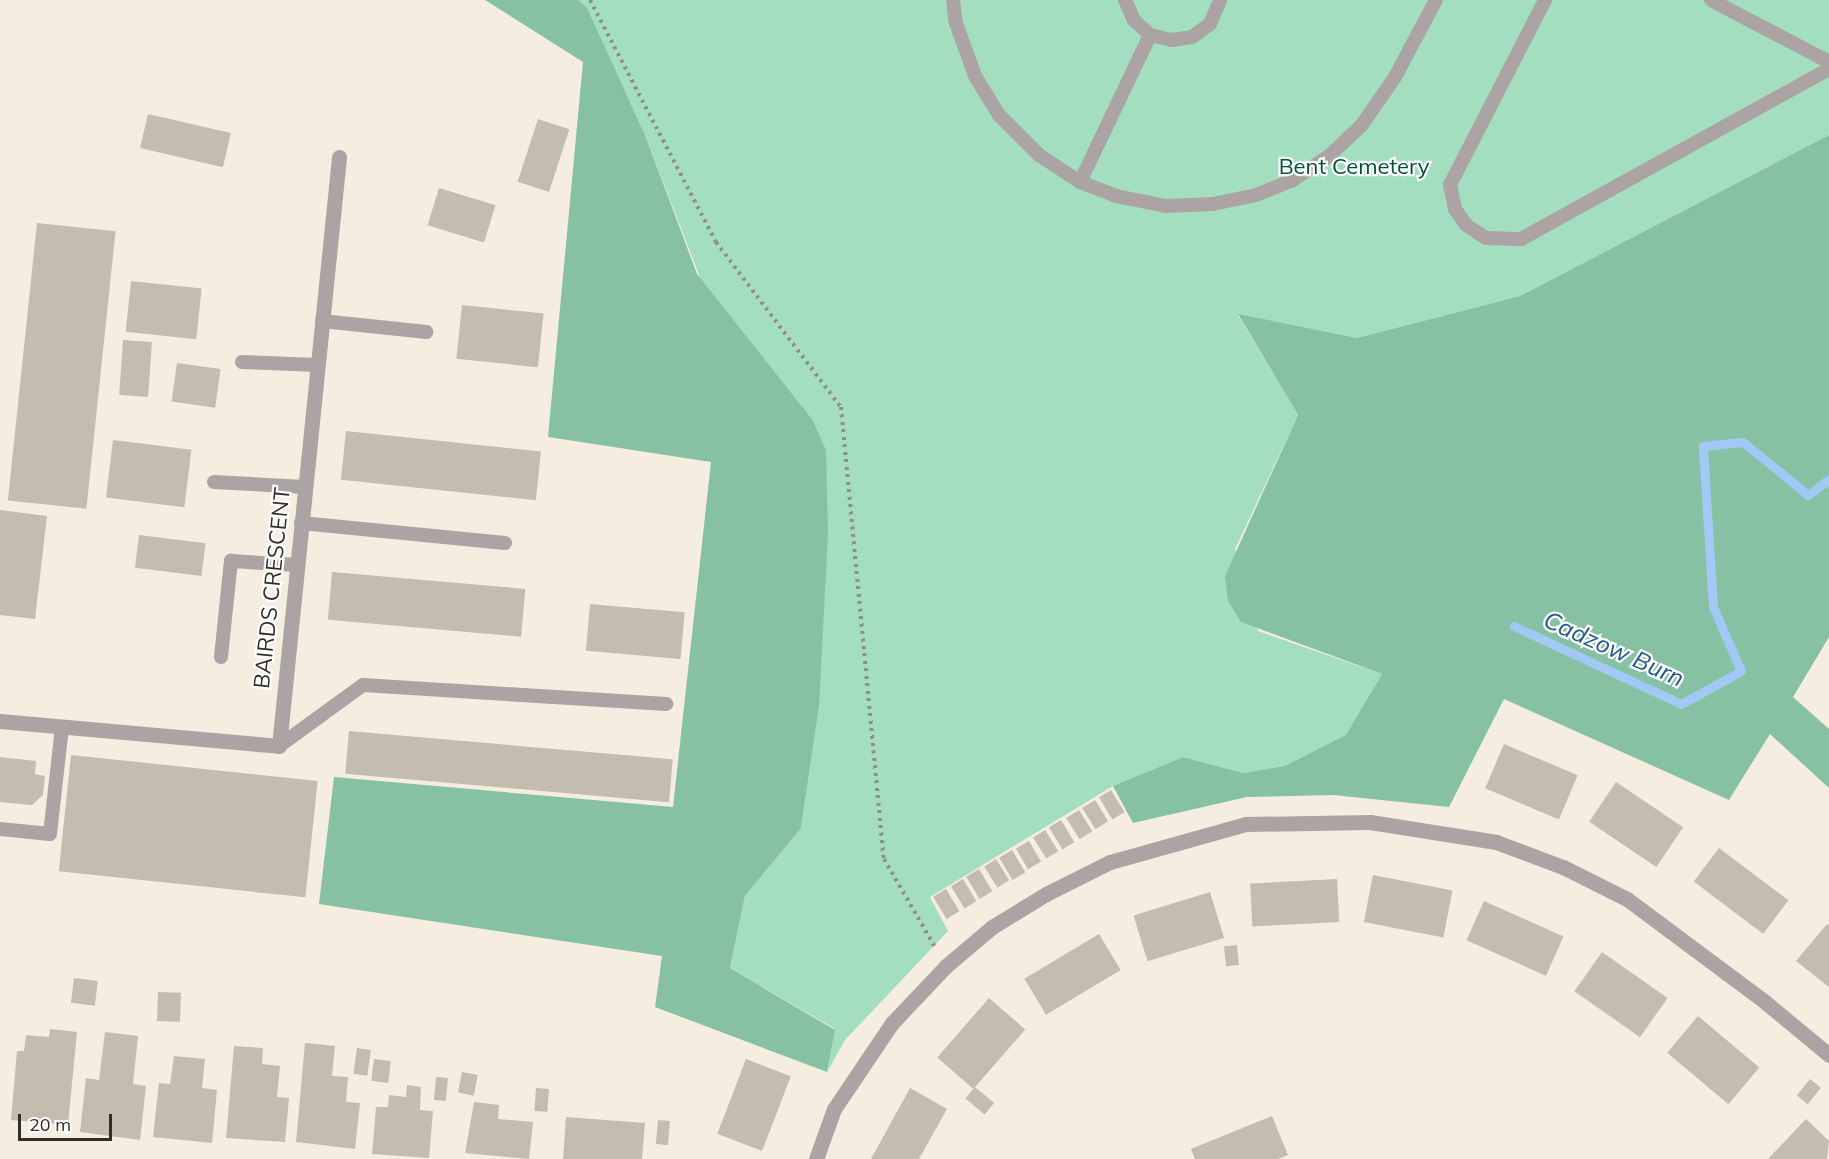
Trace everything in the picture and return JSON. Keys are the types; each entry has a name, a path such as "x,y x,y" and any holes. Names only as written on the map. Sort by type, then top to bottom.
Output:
{"street":[{"name":"BAIRDS CRESCENT","path":"279,746 339,157"},
{"path":"0,721 279,746"},
{"path":"816,1159 834,1109 892,1023 946,966 992,927 1047,894 1110,862 1246,824 1370,822 1496,842 1595,883 1627,899 1765,1002 1829,1055"}],"lane":[{"path":"953,0 956,23 975,76 999,115 1039,155 1080,182 1116,196 1166,206 1213,204 1256,195 1293,180 1329,156 1361,126 1395,77 1436,0"},
{"path":"1125,0 1134,20 1150,35 1171,40 1192,37 1210,24 1220,0"},
{"path":"1545,0 1450,185 1455,209 1466,225 1486,238 1521,239 1829,69"},
{"path":"1711,0 1829,62"},
{"path":"1080,182 1150,35"},
{"path":"322,321 426,332"},
{"path":"242,362 318,365"},
{"path":"214,482 305,487"},
{"path":"302,523 505,543"},
{"path":"221,657 231,561 297,565"},
{"path":"279,746 363,685 666,704"},
{"path":"0,829 50,834 62,727"}],"path":[{"path":"590,0 716,242 841,407 884,859 946,966"}],"green space":[{"path":"485,0 578,0 587,8 645,135 697,274 812,419 826,450 828,533 819,707 801,828 745,896 730,968 835,1030 827,1072 655,1007 662,956 319,904 334,777 673,807 711,462 548,437 583,62"},
{"name":"Bent Cemetery","path":"576,0 1829,0 1829,135 1520,296 1357,338 1238,315 1298,415 1235,549 1258,631 1382,674 1347,735 1285,767 1243,773 1183,757 1113,786 930,897 948,931 845,1040 827,1072 835,1029 730,968 745,896 801,828 819,707 812,419 701,280 645,135 589,14"},
{"path":"1829,135 1829,637 1793,697 1829,729 1829,788 1770,734 1729,800 1504,699 1449,807 1333,795 1247,797 1133,823 1113,786 1183,757 1243,773 1285,766 1346,735 1382,674 1241,622 1228,601 1225,576 1298,415 1238,314 1357,338 1520,296"}],"building":[{"path":"148,114 231,133 223,167 140,148"},
{"path":"538,119 569,129 549,192 518,182"},
{"path":"439,188 495,205 484,243 428,225"},
{"path":"37,223 116,231 86,509 8,500"},
{"path":"131,281 202,288 196,339 126,332"},
{"path":"462,305 544,314 538,367 456,359"},
{"path":"123,340 152,342 148,397 119,395"},
{"path":"177,363 221,369 215,408 172,402"},
{"path":"346,431 541,451 536,500 341,480"},
{"path":"113,440 191,450 184,507 106,498"},
{"path":"0,510 47,516 35,619 0,615"},
{"path":"139,535 206,543 201,576 135,568"},
{"path":"332,572 525,589 521,637 328,620"},
{"path":"590,604 685,612 681,659 586,651"},
{"path":"349,731 673,759 669,802 345,774"},
{"path":"1504,744 1578,775 1559,819 1485,788"},
{"path":"71,755 318,781 305,897 59,871"},
{"path":"0,757 36,761 35,774 45,776 43,795 32,805 0,802"},
{"path":"1616,782 1683,827 1656,867 1589,822"},
{"path":"1111,790 1124,812 1112,819 1099,797"},
{"path":"1095,800 1108,821 1096,829 1082,808"},
{"path":"1079,810 1092,831 1080,839 1066,818"},
{"path":"1061,820 1074,842 1062,849 1049,827"},
{"path":"1045,830 1058,851 1046,859 1033,837"},
{"path":"1029,841 1041,862 1028,869 1016,849"},
{"path":"1719,848 1788,900 1763,934 1694,882"},
{"path":"1012,850 1025,872 1013,880 999,858"},
{"path":"996,859 1009,880 997,888 984,866"},
{"path":"979,869 992,891 980,899 966,877"},
{"path":"1373,875 1453,890 1443,938 1364,922"},
{"path":"963,879 976,901 964,908 951,886"},
{"path":"1337,879 1339,922 1252,926 1250,884"},
{"path":"946,889 959,911 947,919 933,897"},
{"path":"1210,892 1224,938 1148,961 1133,915"},
{"path":"1484,901 1563,936 1546,976 1467,940"},
{"path":"1827,924 1829,925 1829,987 1796,961"},
{"path":"1099,934 1121,970 1046,1015 1024,979"},
{"path":"1237,945 1239,965 1226,966 1224,946"},
{"path":"1602,952 1668,998 1640,1037 1574,991"},
{"path":"74,978 98,981 95,1006 71,1003"},
{"path":"158,992 181,993 180,1022 157,1021"},
{"path":"989,998 1025,1029 973,1089 937,1058"},
{"path":"1698,1016 1759,1067 1728,1104 1667,1053"},
{"path":"50,1029 77,1032 68,1125 11,1120 17,1051 24,1051 26,1035 49,1037"},
{"path":"105,1032 138,1036 133,1084 146,1086 140,1140 80,1132 86,1078 99,1080"},
{"path":"305,1043 335,1046 332,1076 348,1077 346,1102 360,1103 355,1149 296,1142"},
{"path":"234,1046 263,1048 262,1064 280,1066 277,1097 289,1098 285,1142 226,1138"},
{"path":"357,1048 371,1050 367,1076 353,1074"},
{"path":"174,1056 205,1059 202,1088 217,1090 212,1143 153,1137 159,1083 170,1084"},
{"path":"374,1059 391,1061 388,1083 371,1081"},
{"path":"746,1059 791,1076 762,1151 717,1134"},
{"path":"462,1072 478,1075 474,1096 458,1093"},
{"path":"436,1077 448,1078 446,1101 434,1100"},
{"path":"1810,1079 1821,1088 1808,1104 1797,1095"},
{"path":"407,1085 421,1087 420,1110 433,1111 429,1158 372,1154 376,1107 388,1107 389,1095 406,1097"},
{"path":"975,1087 994,1103 985,1115 965,1098"},
{"path":"536,1088 549,1089 547,1112 534,1111"},
{"path":"910,1088 947,1109 919,1159 871,1159"},
{"path":"474,1102 499,1105 498,1119 533,1122 529,1159 465,1153"},
{"path":"1272,1116 1288,1155 1278,1159 1195,1159 1191,1149"},
{"path":"566,1117 645,1123 642,1159 563,1159"},
{"path":"1806,1119 1829,1141 1827,1159 1768,1159"},
{"path":"658,1120 670,1121 668,1145 656,1144"}],"waterway":[{"name":"Cadzow Burn","path":"1514,626 1681,704 1741,671 1713,607 1703,446 1743,442 1808,495 1829,479"}]}
